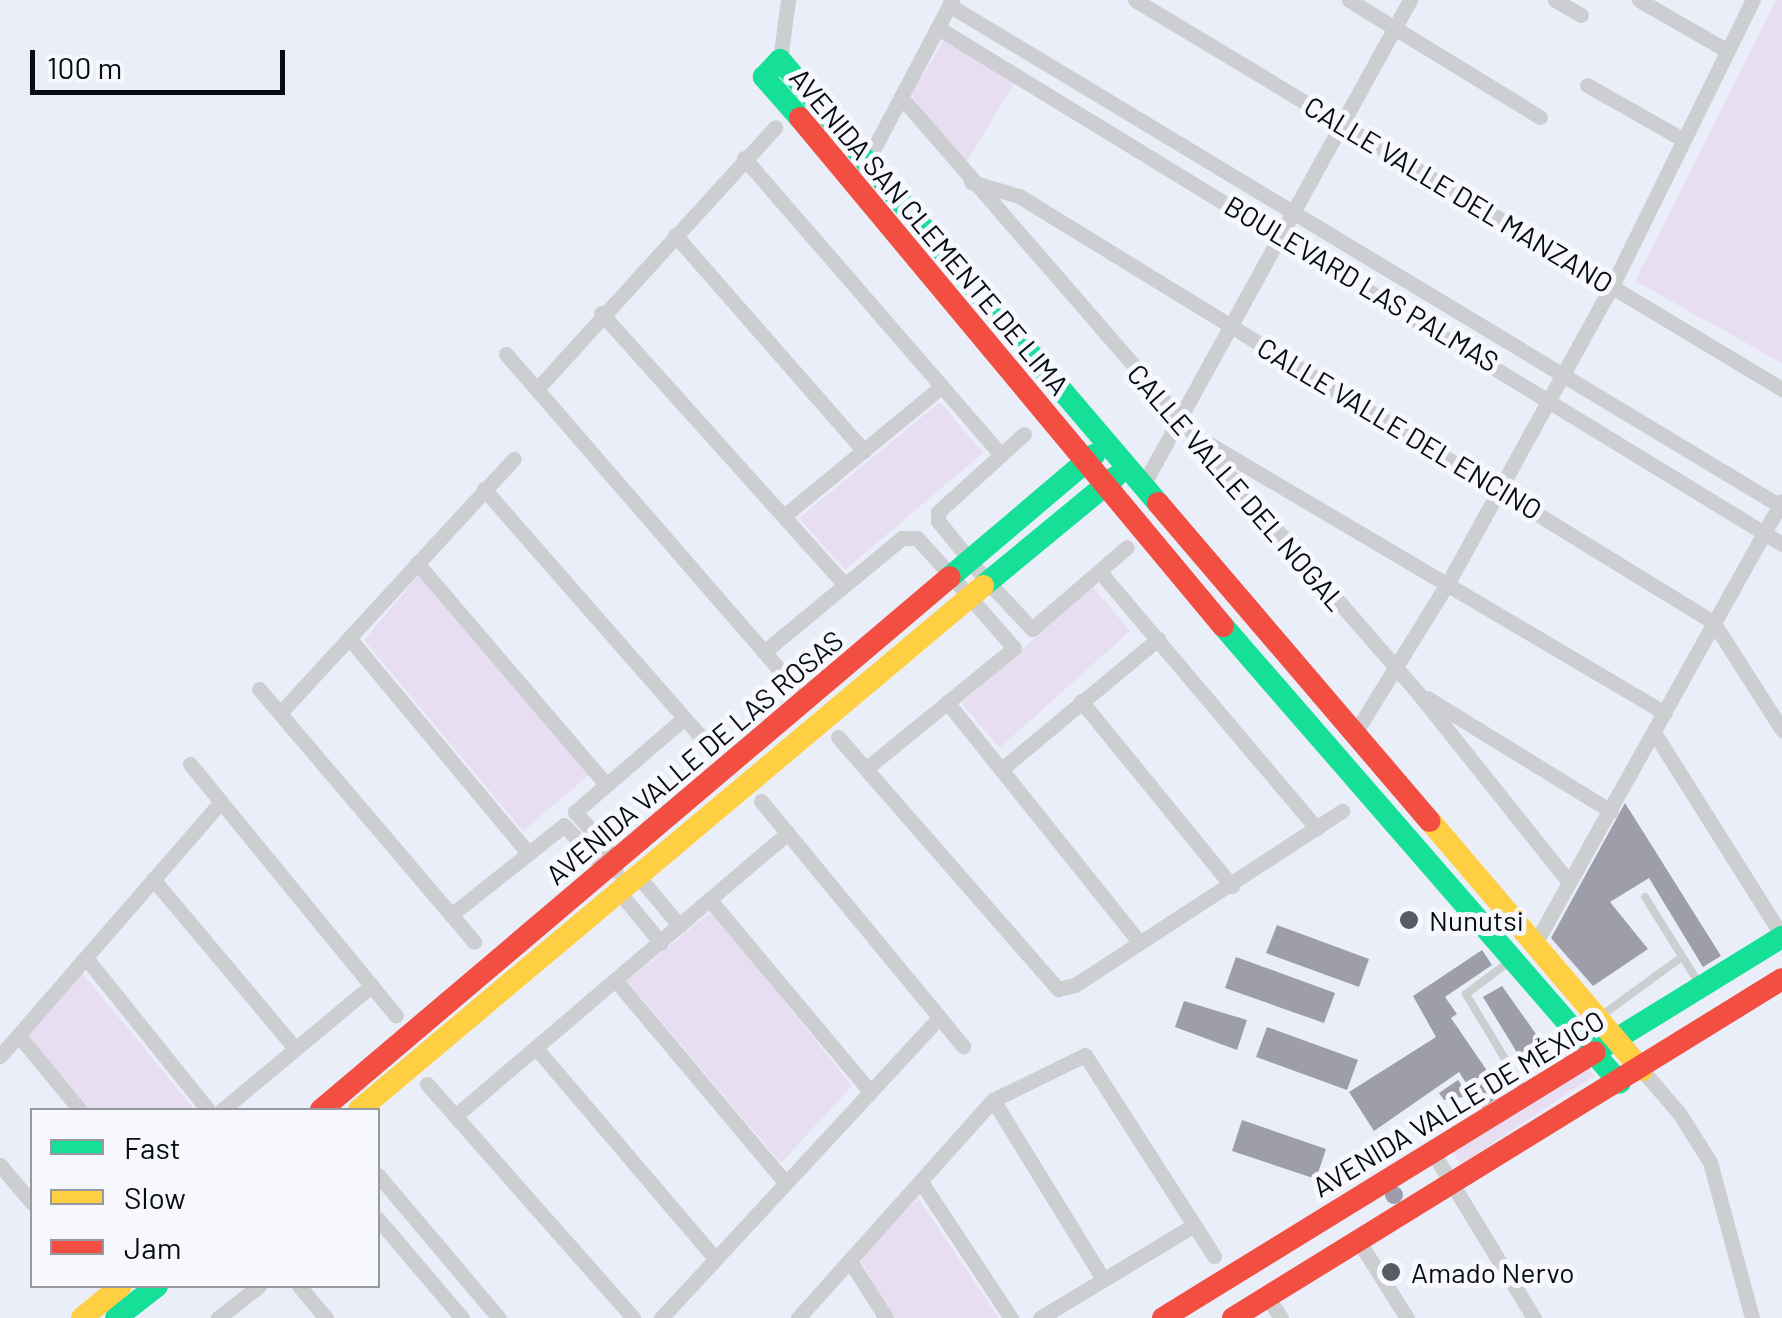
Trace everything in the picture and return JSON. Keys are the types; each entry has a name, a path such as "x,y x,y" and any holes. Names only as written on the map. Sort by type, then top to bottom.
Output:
{"street":[{"name":"CALLE VALLE DEL MANZANO","path":"1136,0 1782,389"},
{"path":"1349,0 1540,117"},
{"path":"1142,487 1410,0"},
{"path":"1555,0 1581,15"},
{"path":"1639,0 1726,50"},
{"path":"1355,733 1449,581 1612,286 1753,0"},
{"path":"855,182 951,2"},
{"name":"BOULEVARD LAS PALMAS","path":"951,2 1293,214 1781,504"},
{"path":"780,60 789,6"},
{"name":"BOULEVARD LAS PALMAS","path":"938,28 1766,528 1782,544"},
{"name":"AVENIDA SAN CLEMENTE DE LIMA","path":"1620,1084 1083,464 855,182 764,77 780,60 869,158 1125,470 1536,942 1642,1070"},
{"path":"1587,85 1682,139"},
{"name":"CALLE VALLE DEL NOGAL","path":"901,97 1418,693 1568,881"},
{"path":"536,389 775,128"},
{"path":"744,158 1000,454"},
{"name":"CALLE VALLE DEL ENCINO","path":"971,182 1019,196 1713,622 1782,730"},
{"path":"674,235 864,451"},
{"path":"601,314 785,514 844,585"},
{"path":"506,354 793,685"},
{"path":"785,514 941,388"},
{"path":"868,767 1014,648 938,521 938,512 1024,434"},
{"path":"1194,435 1449,581 1665,712"},
{"name":"AVENIDA VALLE DE LAS ROSAS","path":"970,578 1105,446"},
{"path":"281,712 514,459"},
{"name":"AVENIDA VALLE DE LAS ROSAS","path":"323,1108 970,578 1125,470"},
{"path":"484,489 710,747"},
{"path":"1536,942 1781,504"},
{"path":"764,652 909,536 970,578 1032,629 1127,547"},
{"path":"417,563 606,784"},
{"path":"1100,572 1317,829"},
{"path":"349,638 528,853"},
{"path":"1003,768 1158,640"},
{"path":"259,688 474,942"},
{"path":"1418,693 1611,811"},
{"path":"1081,700 1232,886"},
{"path":"947,702 1139,942"},
{"path":"451,915 683,719"},
{"path":"1655,734 1782,937"},
{"path":"838,736 1058,989 1075,986 1342,812"},
{"path":"190,764 396,1016"},
{"path":"762,801 962,1046"},
{"path":"0,1056 220,803"},
{"path":"569,818 592,856 643,882 680,926"},
{"path":"455,1116 788,833"},
{"path":"614,869 624,898 661,942"},
{"name":"AVENIDA VALLE DE LAS ROSAS","path":"360,1108 614,869"},
{"path":"153,879 295,1048"},
{"path":"710,900 870,1090"},
{"name":"AVENIDA VALLE DE MÉXICO","path":"1163,1318 1525,1092 1620,1041 1782,937"},
{"path":"86,958 206,1108"},
{"path":"1233,1318 1452,1182 1620,1084 1782,978"},
{"path":"617,982 783,1180"},
{"path":"224,1108 372,985"},
{"path":"661,1318 783,1180 940,1017"},
{"path":"18,1036 78,1108"},
{"path":"536,1048 714,1256"},
{"path":"798,1318 993,1100 1089,1057 1214,1256"},
{"path":"1642,1070 1680,1112 1710,1162 1752,1318"},
{"path":"427,1084 633,1318"},
{"path":"993,1100 1103,1280"},
{"path":"1432,1151 1534,1318"},
{"path":"0,1165 30,1201"},
{"path":"380,1177 500,1318"},
{"path":"921,1182 1011,1318"},
{"path":"380,1222 462,1318"},
{"path":"1040,1318 1194,1226"},
{"path":"1358,1240 1407,1318"},
{"path":"850,1261 886,1318"},
{"path":"82,1318 121,1308 154,1288"},
{"path":"218,1318 256,1288"},
{"path":"301,1288 326,1318"},
{"path":"1268,1297 1281,1318"}],"lane":[{"path":"1645,897 1702,988"},
{"path":"1600,1017 1682,957"},
{"path":"1510,961 1466,994 1525,1092"}],"shaded area":[{"path":"1776,0 1782,0 1782,363 1635,281"},
{"path":"945,39 1016,81 966,162 952,153 911,94"},
{"path":"940,402 983,453 845,570 799,518"},
{"path":"418,576 589,775 523,831 364,640"},
{"path":"1093,587 1130,631 1000,748 961,703"},
{"path":"712,911 852,1086 781,1163 627,981"},
{"path":"78,968 193,1108 89,1108 28,1037"},
{"path":"1585,1062 1594,1076 1461,1164 1451,1150"},
{"path":"918,1198 999,1318 893,1318 859,1258"}],"building":[{"path":"1625,803 1721,956 1703,967 1649,878 1610,902 1648,949 1593,986 1551,938"},
{"path":"1277,925 1369,959 1359,987 1266,953"},
{"path":"1482,950 1492,965 1445,997 1457,1014 1451,1018 1503,1094 1482,1108 1459,1072 1374,1131 1349,1092 1436,1037 1413,996"},
{"path":"1236,957 1335,993 1324,1023 1225,988"},
{"path":"1502,986 1543,1044 1524,1064 1483,997"},
{"path":"1184,1001 1247,1020 1237,1050 1175,1027"},
{"path":"1267,1027 1358,1060 1347,1090 1256,1057"},
{"path":"1458,1080 1469,1096 1444,1100 1439,1093"},
{"path":"1242,1120 1326,1149 1316,1179 1232,1151"},
{"path":"1394,1186 1401,1188 1401,1202 1394,1204 1387,1202 1385,1195 1387,1188"}],"traffic: fast":[{"path":"800,118 764,77 780,60 1158,503"},
{"path":"950,577 1094,455"},
{"path":"983,586 1115,477"},
{"path":"1223,626 1620,1083"},
{"path":"1595,1052 1782,937"},
{"path":"116,1318 154,1288"}],"traffic: slow":[{"path":"361,1108 983,586"},
{"path":"1430,821 1642,1070"},
{"path":"82,1318 119,1288"}],"traffic: jam":[{"path":"800,118 1223,626"},
{"path":"1158,503 1430,821"},
{"path":"323,1108 950,577"},
{"path":"1233,1318 1782,979"},
{"path":"1163,1318 1595,1052"}],"place":[{"name":"Nunutsi","path":"1409,920"},
{"name":"Amado Nervo","path":"1391,1272"}]}
